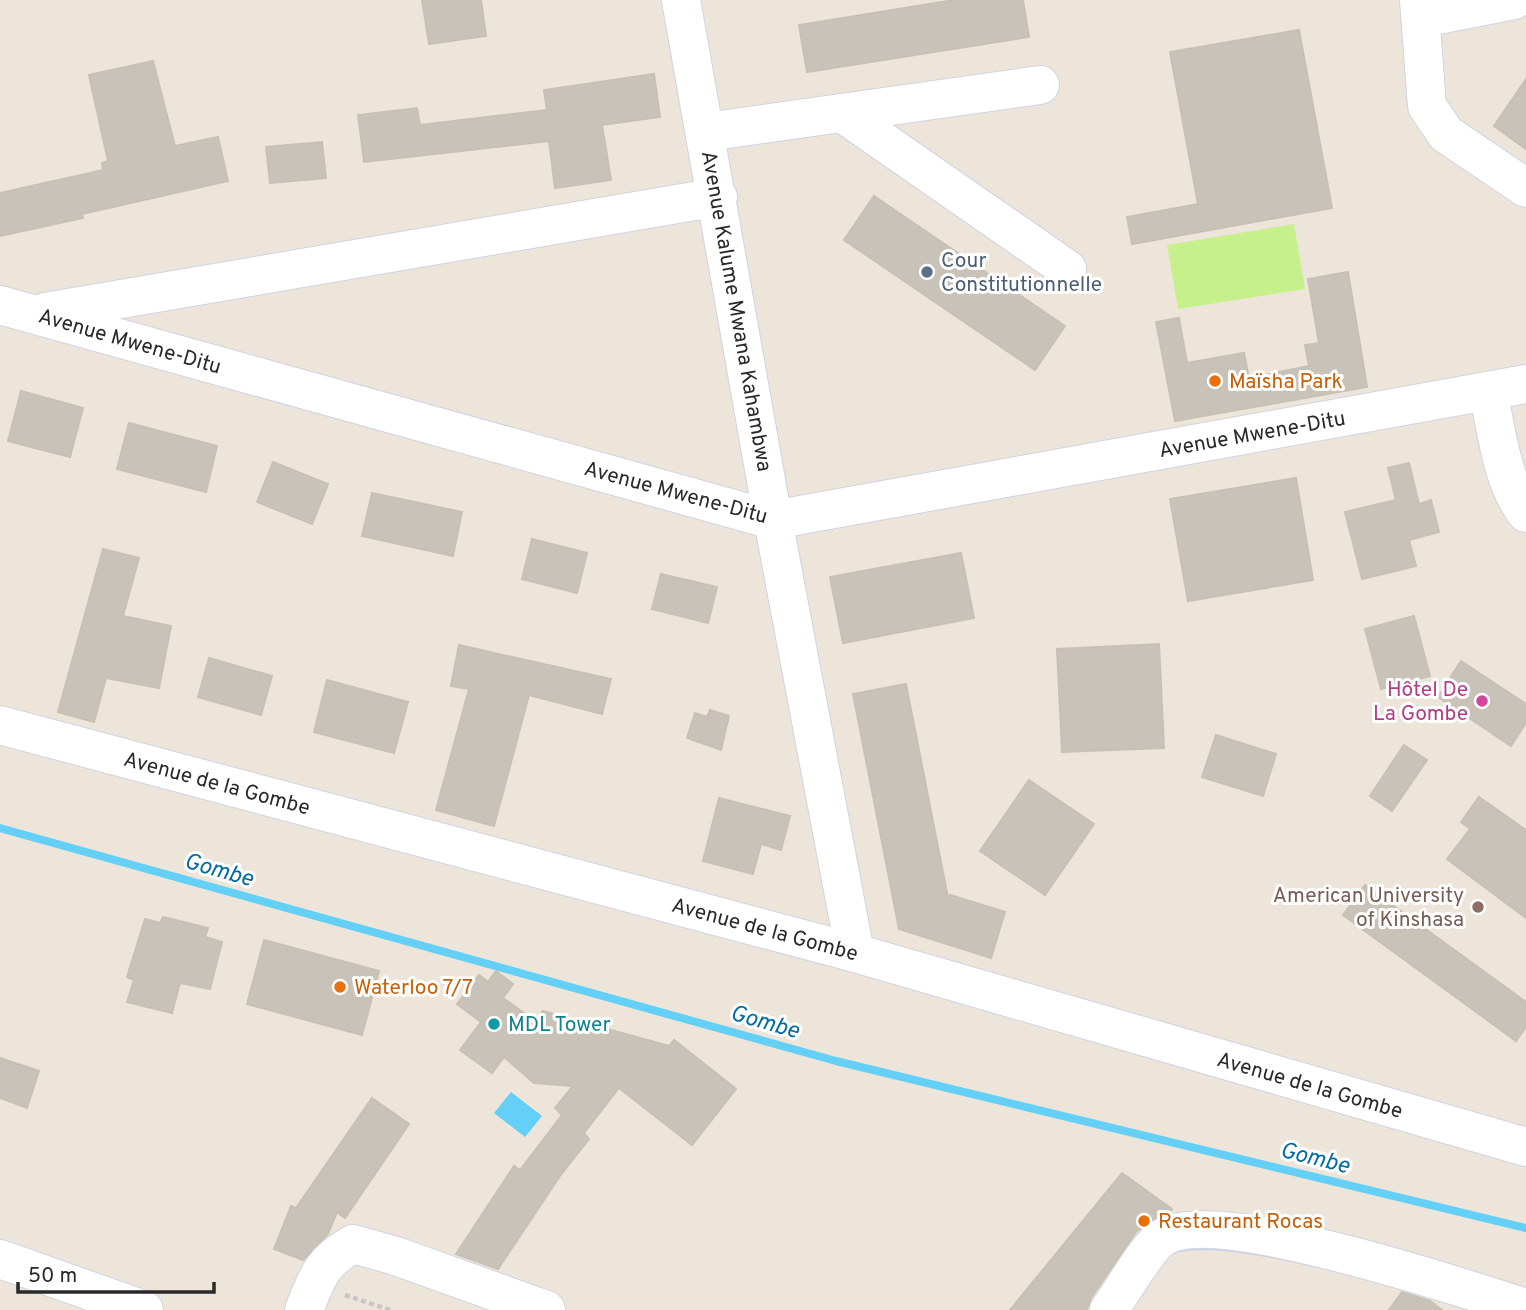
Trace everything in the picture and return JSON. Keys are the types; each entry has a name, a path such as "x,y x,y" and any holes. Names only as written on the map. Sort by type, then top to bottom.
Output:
{"street":[{"name":"Avenue Kalume Mwana Kahambwa","path":"681,0 718,197 773,520 855,953"},
{"path":"1514,0 1421,9 1427,106 1446,134 1526,188"},
{"path":"706,132 1040,85"},
{"path":"842,113 1067,269"},
{"path":"16,309 718,197"},
{"name":"Avenue Mwene-Ditu","path":"16,309 773,520 1526,384"},
{"path":"1488,391 1503,463 1519,504 1526,513"},
{"name":"Avenue de la Gombe","path":"0,725 855,953 1526,1147"},
{"path":"1109,1310 1159,1240 1186,1229 1304,1243 1396,1267 1526,1308"},
{"path":"309,1297 321,1270 335,1254 353,1244 396,1256 546,1310"},
{"path":"0,1259 144,1310"}],"path":[{"path":"309,1297 390,1310"}],"green space":[{"path":"1294,224 1305,289 1178,309 1167,245"}],"water":[{"path":"511,1092 542,1116 525,1137 494,1113"}],"building":[{"path":"422,0 481,0 486,36 429,44"},
{"path":"954,0 1023,0 1029,37 807,72 799,25"},
{"path":"1299,30 1332,208 1132,244 1127,217 1198,204 1170,52"},
{"path":"153,61 175,146 218,137 228,181 82,214 83,218 0,236 0,193 103,170 102,163 108,161 89,75"},
{"path":"654,74 660,117 602,125 611,180 555,188 549,141 364,162 358,115 417,108 420,125 547,110 544,90"},
{"path":"1526,79 1526,149 1494,126"},
{"path":"322,142 326,178 270,183 266,147"},
{"path":"874,196 1065,326 1035,370 844,240"},
{"path":"1348,272 1367,387 1175,421 1156,322 1179,318 1187,363 1244,353 1249,378 1309,366 1305,345 1319,343 1308,279"},
{"path":"21,391 83,408 70,457 8,441"},
{"path":"129,423 217,446 206,492 117,469"},
{"path":"273,462 328,484 312,524 257,502"},
{"path":"1409,463 1419,504 1431,500 1439,532 1409,540 1416,566 1362,579 1345,512 1396,500 1388,468"},
{"path":"1296,478 1313,580 1188,601 1170,499"},
{"path":"372,493 462,512 453,556 362,536"},
{"path":"532,539 587,553 577,593 522,579"},
{"path":"103,549 139,558 123,616 171,626 159,688 106,678 94,722 58,712"},
{"path":"961,553 974,618 843,643 830,577"},
{"path":"661,574 717,587 708,623 652,609"},
{"path":"1414,616 1430,676 1381,689 1365,629"},
{"path":"1159,644 1164,748 1062,752 1057,649"},
{"path":"459,645 611,679 602,714 529,695 494,826 436,810 469,689 451,686"},
{"path":"209,658 272,676 261,715 198,697"},
{"name":"Hôtel De La Gombe","path":"1461,661 1526,704 1526,723 1511,746 1438,697"},
{"path":"327,680 408,702 394,753 314,732"},
{"path":"906,684 948,898 950,895 1005,912 991,958 899,929 853,694"},
{"path":"710,710 729,716 721,750 687,738 695,713 707,717"},
{"path":"1216,735 1276,754 1263,796 1202,777"},
{"path":"1404,745 1427,760 1392,811 1370,796"},
{"path":"1029,780 1094,824 1045,895 980,851"},
{"path":"1479,797 1526,830 1526,918 1447,859 1470,829 1461,822"},
{"path":"719,798 790,816 781,850 761,844 753,874 703,861"},
{"path":"1365,885 1526,1002 1526,1027 1516,1041 1343,915"},
{"path":"163,917 208,928 205,937 222,942 210,989 180,983 172,1013 127,1002 134,980 127,977 145,919 160,923"},
{"path":"264,940 379,971 362,1035 247,1004"},
{"path":"496,971 513,984 503,998 535,1021 543,1011 669,1046 674,1040 736,1089 692,1145 619,1088 584,1133 589,1139 560,1176 498,1269 456,1254 514,1166 520,1170 562,1115 555,1108 573,1086 534,1083 504,1057 492,1073 460,1050 481,1022 457,1004 479,975 488,982"},
{"path":"0,1058 39,1071 27,1108 0,1098"},
{"path":"372,1098 409,1124 345,1218 337,1212 328,1234 303,1260 274,1249 291,1206 296,1208"},
{"path":"1122,1173 1172,1209 1169,1214 1151,1220 1136,1232 1091,1298 1087,1310 1010,1310"},
{"path":"1402,1292 1430,1301 1442,1310 1389,1310"}],"waterway":[{"name":"Gombe","path":"0,828 836,1061 1526,1228"}],"place":[{"name":"Cour Constitutionnelle","path":"927,272"},
{"name":"Maïsha Park","path":"1215,381"},
{"name":"Hôtel De La Gombe","path":"1482,701"},
{"name":"American University of Kinshasa","path":"1478,907"},
{"name":"Waterloo 7/7","path":"340,987"},
{"name":"MDL Tower","path":"494,1024"},
{"name":"Restaurant Rocas","path":"1144,1221"}]}
